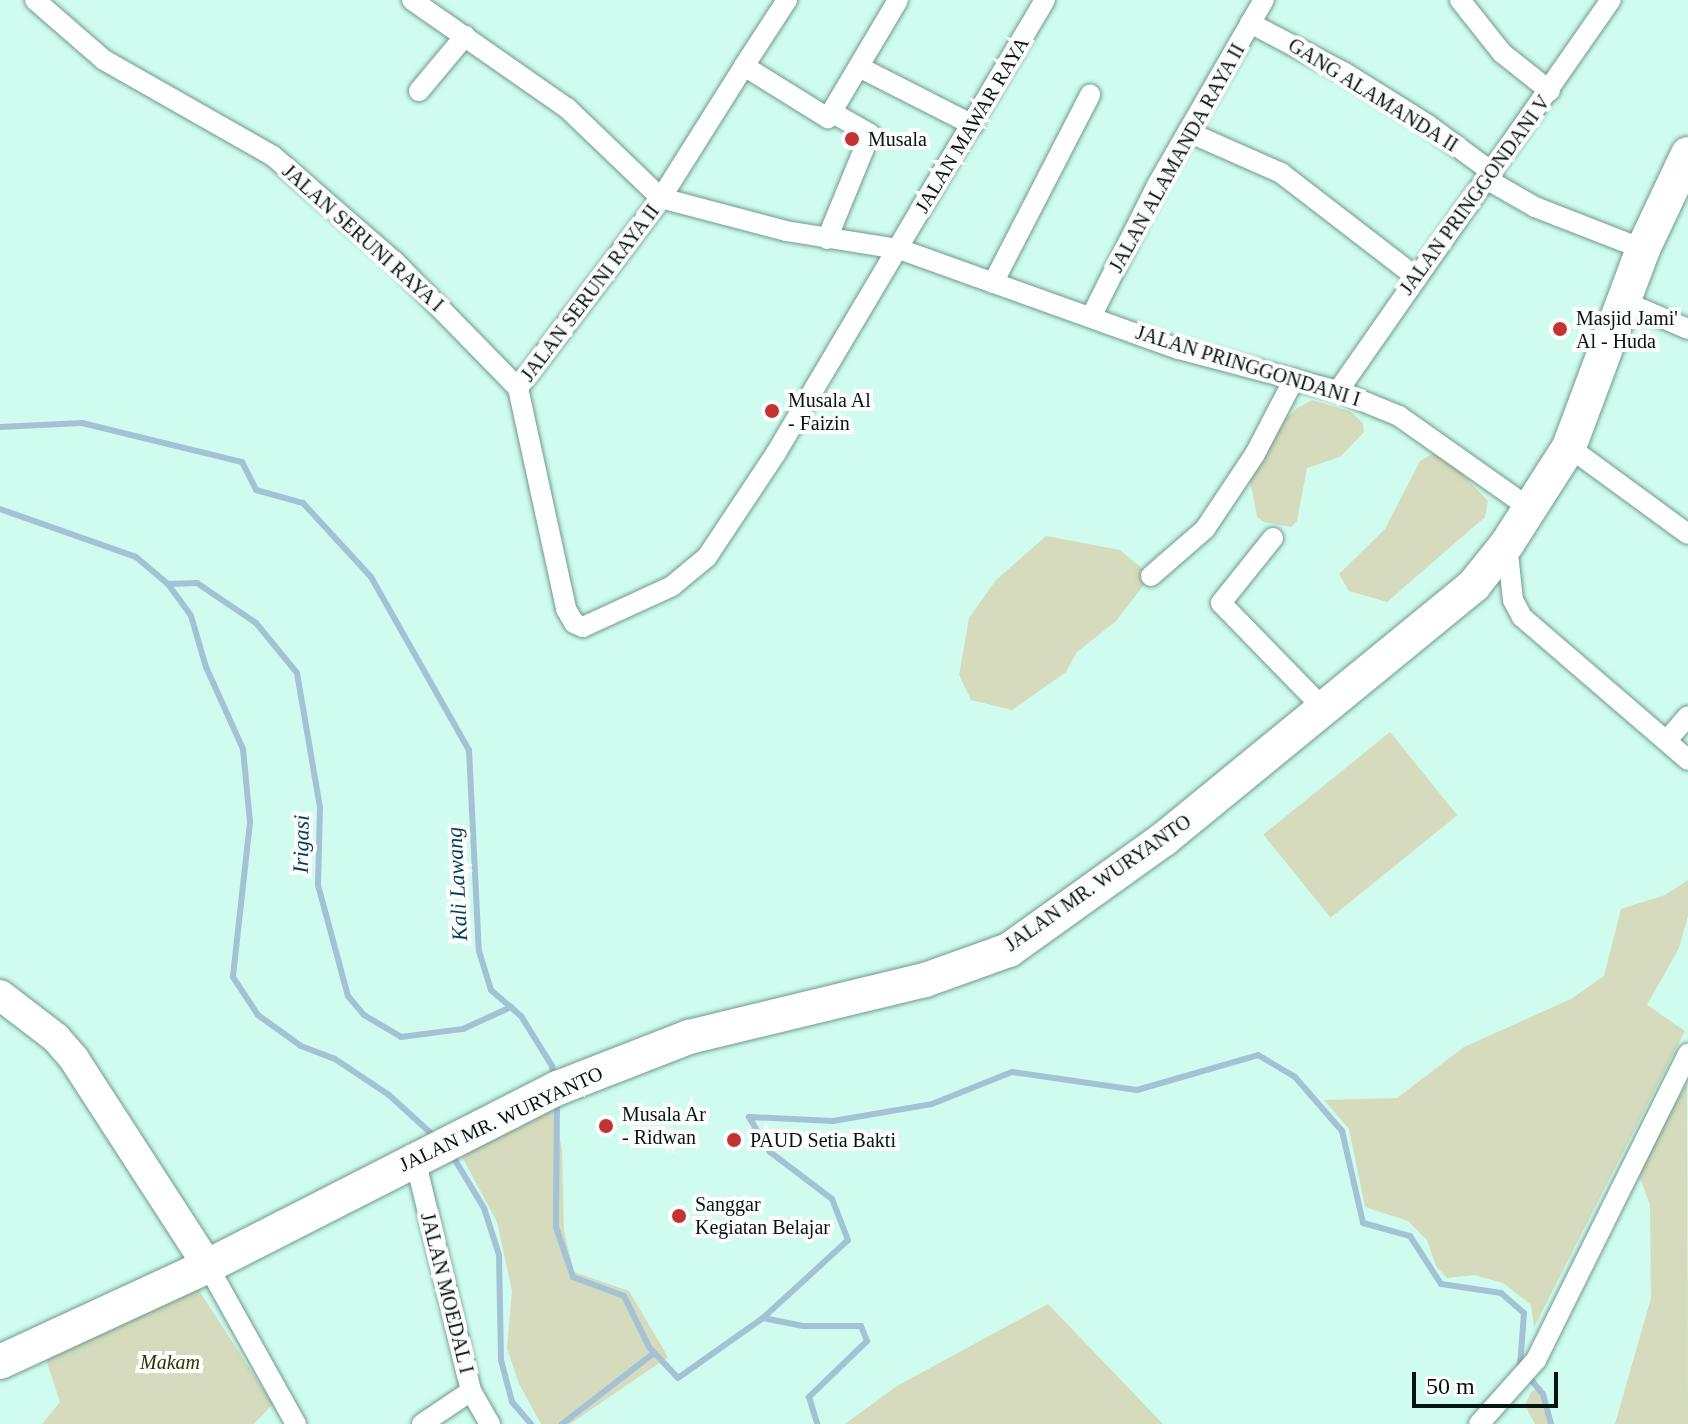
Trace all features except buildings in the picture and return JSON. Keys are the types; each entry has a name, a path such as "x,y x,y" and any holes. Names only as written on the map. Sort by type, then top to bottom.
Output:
{"main road":[{"name":"JALAN MR. WURYANTO","path":"0,1362 208,1266 558,1088 689,1037 925,980 1009,950 1164,839 1474,585 1507,544 1569,447 1643,249 1686,159"},
{"path":"0,995 74,1059 208,1266"}],"street":[{"name":"JALAN SERUNI RAYA I","path":"35,0 104,60 273,156 394,261 518,388"},
{"name":"JALAN SERUNI RAYA II","path":"412,0 567,108 661,198 827,239 899,249"},
{"path":"661,198 787,0"},
{"path":"744,66 827,119 898,0"},
{"name":"JALAN MAWAR RAYA","path":"899,249 1045,0"},
{"path":"1460,0 1502,53 1550,91"},
{"name":"JALAN PRINGGONDANI V","path":"1338,391 1611,0"},
{"name":"JALAN ALAMANDA RAYA II","path":"1091,317 1256,7"},
{"name":"GANG ALAMANDA II","path":"1256,7 1309,52 1392,103 1535,207 1643,249"},
{"path":"419,91 465,36"},
{"path":"859,67 973,125"},
{"path":"993,283 1090,95"},
{"path":"827,239 870,134 833,113"},
{"path":"1188,132 1281,173 1416,277"},
{"name":"JALAN SERUNI RAYA II","path":"518,388 661,198"},
{"path":"518,388 574,623 583,627 600,622 672,586 701,564 776,453 899,249"},
{"name":"JALAN PRINGGONDANI I","path":"899,249 1179,349 1338,391 1399,416 1531,509"},
{"path":"1625,302 1688,329"},
{"path":"1151,576 1205,529 1255,454 1294,379"},
{"path":"1569,447 1688,534"},
{"path":"1273,538 1221,603 1324,709"},
{"path":"1507,544 1513,600 1522,617 1668,739 1688,760"},
{"path":"1668,739 1688,716"},
{"path":"1479,1424 1536,1360 1687,1057"},
{"name":"JALAN MOEDAL I","path":"415,1159 471,1391 490,1424"},
{"path":"208,1266 296,1424"},
{"path":"422,1424 471,1391"}],"green space":[{"path":"1312,400 1350,411 1363,423 1364,432 1340,457 1307,468 1297,521 1291,527 1264,522 1257,517 1246,459 1296,409"},
{"path":"1434,453 1450,461 1488,501 1485,517 1387,602 1349,591 1339,574 1385,529 1420,461"},
{"path":"1046,536 1120,550 1151,576 1115,622 1077,652 1066,672 1012,710 971,700 959,675 969,618 996,580"},
{"path":"1390,732 1457,815 1331,918 1263,835"},
{"path":"1688,880 1688,916 1679,948 1647,1005 1685,1031 1534,1327 1531,1305 1503,1283 1474,1275 1447,1278 1436,1266 1427,1240 1408,1221 1365,1207 1349,1129 1324,1100 1397,1098 1464,1047 1571,999 1604,976 1621,909 1665,895"},
{"path":"1687,1083 1688,1424 1615,1424 1651,1298 1650,1205 1638,1172"},
{"path":"550,1099 562,1149 564,1231 574,1272 629,1291 668,1357 570,1424 541,1424 519,1384 507,1348 512,1291 497,1222 460,1153"},
{"name":"Makam","path":"194,1283 273,1404 254,1424 42,1424 60,1402 44,1353"},
{"path":"1048,1304 1163,1424 845,1424 897,1386"},
{"path":"1542,1386 1554,1424 1535,1424 1525,1405 1531,1392"}],"waterway":[{"name":"Kali Lawang","path":"0,427 82,423 242,462 256,490 303,503 371,577 469,750 479,951 491,990 521,1016 552,1066 554,1078"},
{"name":"Irigasi","path":"0,509 136,557 168,584 191,616 206,667 243,749 250,822 233,977 258,1015 301,1046 335,1059 389,1095 435,1137"},
{"name":"Irigasi","path":"168,584 197,583 256,623 297,673 320,808 318,885 348,996 364,1015 401,1037 463,1029 511,1007"},
{"path":"763,1318 848,1240 832,1199 770,1152 749,1117 833,1121 932,1104 1012,1072 1137,1090 1258,1055 1295,1077 1342,1131 1363,1223 1410,1236 1441,1284 1501,1293 1524,1313 1520,1366 1543,1394 1551,1424"},
{"name":"Kali Lawang","path":"557,1101 556,1227 573,1277 624,1296 649,1347 678,1378 763,1318 803,1326 861,1326 867,1341 809,1397 817,1424"},
{"name":"Irigasi","path":"452,1155 484,1208 499,1255 501,1360 512,1402 531,1424"},
{"name":"Irigasi","path":"562,1424 654,1353"}],"place":[{"name":"Musala","path":"852,139"},
{"name":"Masjid Jami' Al - Huda","path":"1560,329"},
{"name":"Musala Al - Faizin","path":"772,411"},
{"name":"Musala Ar - Ridwan","path":"606,1126"},
{"name":"PAUD Setia Bakti","path":"734,1140"},
{"name":"Sanggar Kegiatan Belajar","path":"679,1216"}]}
